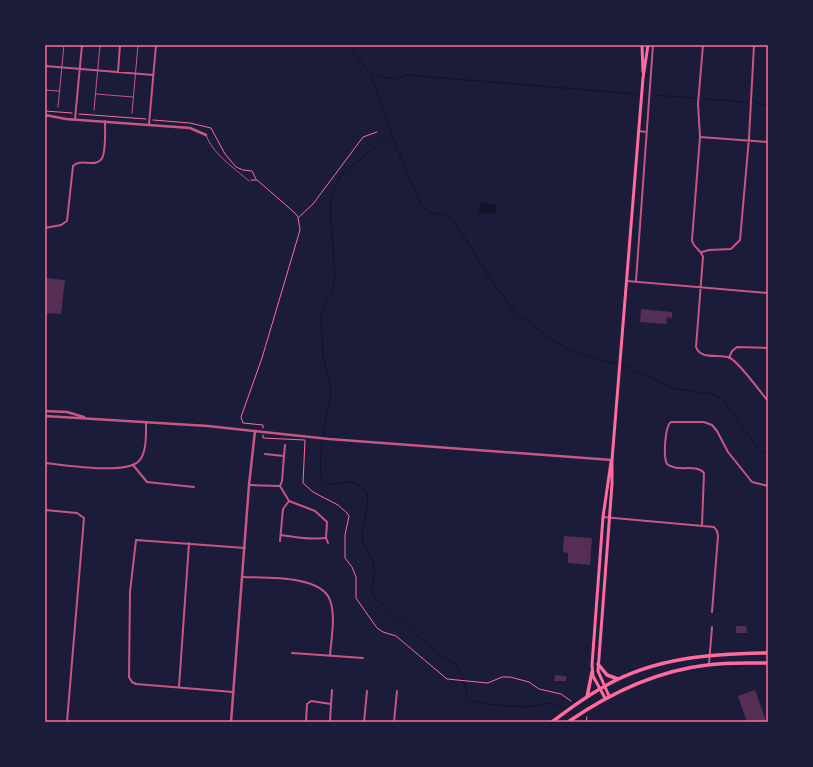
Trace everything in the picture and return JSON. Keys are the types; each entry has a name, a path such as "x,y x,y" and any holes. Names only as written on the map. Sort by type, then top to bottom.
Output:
{"highway":[{"path":"552,722 604,686 618,679 659,664 710,655 768,653"},
{"path":"568,722 605,698 661,674 709,664 768,663"},
{"path":"598,664 607,675 618,679"},
{"path":"587,697 592,672"}],"main road":[{"path":"642,45 643,78"},
{"path":"609,696 599,675 598,664 613,468 612,460 638,131 648,45"},
{"path":"605,698 592,672 603,517 609,468 612,460"}],"street":[{"path":"75,119 82,45"},
{"path":"118,72 120,45"},
{"path":"149,124 156,45"},
{"path":"636,281 653,45"},
{"path":"703,45 698,104 700,137 692,240 692,244 701,252 703,259 696,348 703,354 729,358 768,401"},
{"path":"701,252 731,249 740,240 749,141 754,45"},
{"path":"45,66 154,76"},
{"path":"45,115 75,119 190,128 206,135"},
{"path":"45,228 61,225 67,221 72,166 77,162 95,163 101,160 103,154 105,121"},
{"path":"638,131 646,132"},
{"path":"700,137 768,142"},
{"path":"627,281 768,293"},
{"path":"729,358 732,351 737,347 768,348"},
{"path":"45,411 73,413 86,417"},
{"path":"45,416 86,417 255,431 329,439 612,460"},
{"path":"45,463 115,468 133,465 139,462 142,456 145,444 146,422"},
{"path":"702,525 704,473 700,469 672,467 667,464 665,459 667,427 671,422 704,422 712,426 717,430 728,452 752,482 768,486"},
{"path":"231,722 249,485 255,431"},
{"path":"285,445 283,475 280,486 289,501 312,510 326,520 326,538 328,543"},
{"path":"265,454 284,456"},
{"path":"133,465 147,482 194,487"},
{"path":"249,485 280,486"},
{"path":"280,541 283,509 289,501"},
{"path":"45,510 77,513 84,518 67,722"},
{"path":"603,517 712,526 718,533 712,612"},
{"path":"281,535 294,536 302,539 326,538"},
{"path":"233,692 136,684 132,682 129,677 130,592 136,540 245,548"},
{"path":"179,687 189,543"},
{"path":"243,577 306,582 321,587 328,596 332,609 330,656"},
{"path":"709,664 712,627"},
{"path":"292,653 364,658"},
{"path":"330,722 332,690"},
{"path":"364,722 367,691"},
{"path":"394,722 397,692"},
{"path":"306,722 308,702 331,704"}],"lane":[{"path":"58,107 64,45"},
{"path":"94,110 100,45"},
{"path":"132,113 138,45"},
{"path":"45,90 60,91"},
{"path":"96,94 134,97"},
{"path":"206,135 208,142 231,166 249,181"}],"path":[{"path":"45,111 190,123 211,128 214,130 225,154 239,169 252,171 257,180 288,206 298,217 300,230 262,358 245,400 241,417 243,423 263,425"},
{"path":"298,217 313,204 363,137 377,132"},
{"path":"249,181 257,180"},
{"path":"263,438 305,440 302,470 303,483 313,492 338,505 349,516 345,535 344,554 356,577 356,598 361,608 377,628 383,632 396,636 445,678 492,683 502,677 510,676 529,682 539,689 561,694 571,701"},
{"path":"586,722 587,717"}],"shaded area":[{"path":"480,203 497,205 496,214 479,213"}],"building":[{"path":"45,278 65,280 61,314 45,313"},
{"path":"641,309 672,312 672,318 667,317 666,324 640,322"},
{"path":"564,536 592,538 590,565 568,563 568,553 563,552"},
{"path":"736,626 746,626 747,633 736,633"},
{"path":"555,675 566,676 566,681 554,681"},
{"path":"755,690 766,722 747,722 738,696"}],"waterway":[{"path":"348,45 371,75 396,146 421,205 430,212 435,214 441,213 452,220 466,239 488,276 516,313 570,351 627,367 672,388 713,394 722,399 760,451 768,455"},
{"path":"372,75 395,79 407,75 636,94"},
{"path":"654,95 695,98"},
{"path":"704,99 745,102"},
{"path":"755,103 768,105"},
{"path":"392,133 341,175 330,205 335,278 332,293 325,303 321,316 323,356 331,391 320,453 321,479 325,483 331,484 345,482 354,483 367,493 367,509 363,525 362,540 374,565 372,588 373,596 434,650 457,665 462,674 467,696 473,701 496,705 526,707 550,703 567,709"},
{"path":"570,711 576,714"},
{"path":"579,716 584,719"}]}
